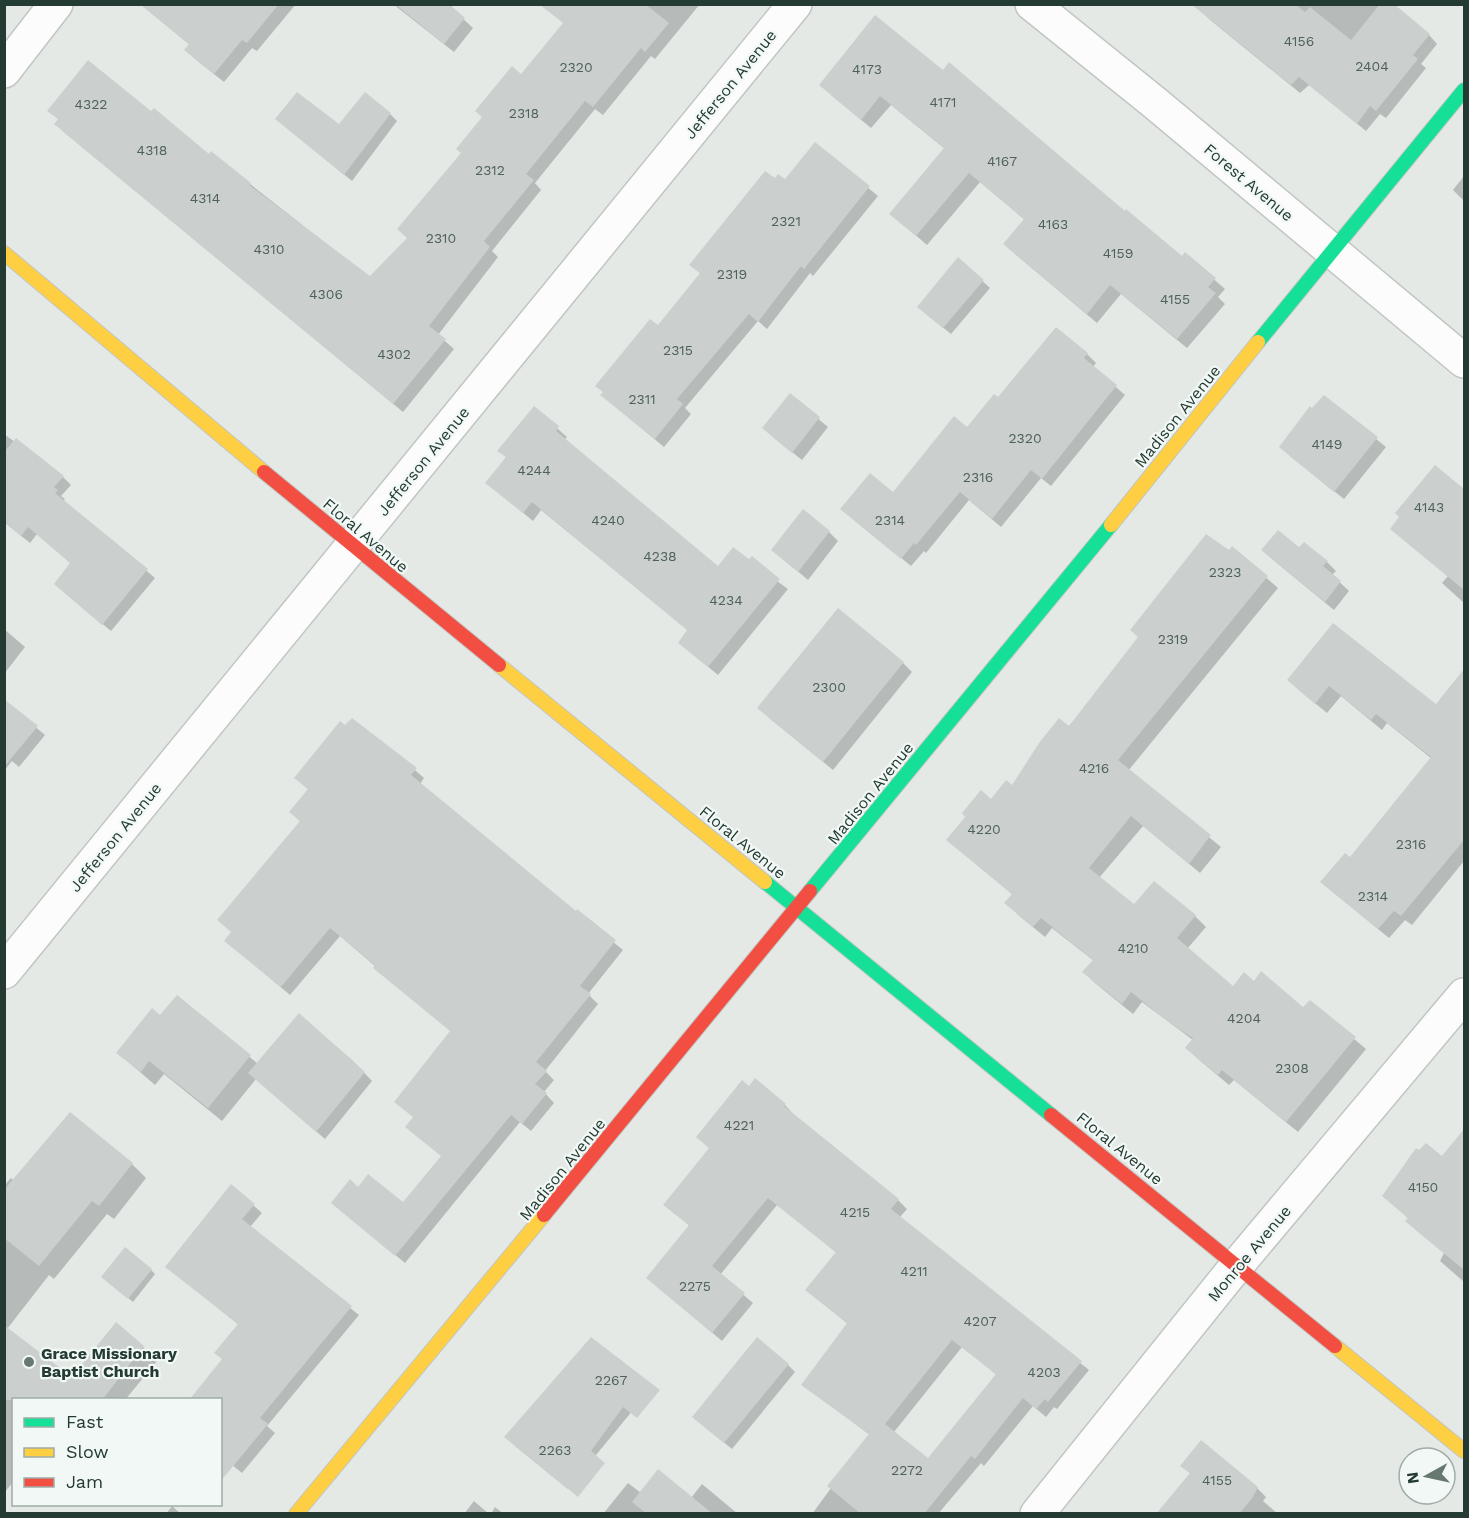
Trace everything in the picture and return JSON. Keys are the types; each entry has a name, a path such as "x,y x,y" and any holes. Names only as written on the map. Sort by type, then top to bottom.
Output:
{"street":[{"path":"4,71 56,4"},
{"name":"Jefferson Avenue","path":"4,972 354,547 795,4"},
{"name":"Forest Avenue","path":"1032,4 1155,103 1464,361"},
{"name":"Madison Avenue","path":"296,1514 797,908 1464,90"},
{"name":"Floral Avenue","path":"4,253 354,547 1238,1264 1464,1451"},
{"name":"Monroe Avenue","path":"1037,1514 1238,1264 1464,995"}],"building":[{"path":"140,4 279,4 247,43 242,40 214,74 184,50 189,44"},
{"path":"395,4 449,4 465,18 444,44"},
{"path":"539,4 645,4 669,23 645,52 641,48 593,107 585,101 526,174 534,180 484,241 490,247 429,326 446,339 393,404 54,124 58,119 47,111 88,60 151,111 154,108 209,154 211,151 251,183 249,185 370,276 407,238 397,229 461,153 456,149 482,117 475,111 512,66 521,74 563,23"},
{"path":"1191,4 1295,4 1305,12 1310,7 1351,40 1380,4 1394,4 1430,34 1413,55 1418,59 1376,111 1370,106 1357,124 1299,77 1291,85"},
{"path":"875,15 943,70 949,62 1125,211 1126,209 1182,256 1185,252 1216,278 1208,287 1216,293 1177,339 1110,285 1087,314 1003,244 1024,219 969,173 916,236 889,214 944,148 880,96 861,120 819,85"},
{"path":"297,92 339,124 365,92 391,113 344,175 275,119"},
{"path":"815,142 870,186 804,269 801,266 758,322 749,314 677,399 683,404 655,439 600,395 603,392 595,386 650,319 658,325 700,273 689,265 765,171 775,178 778,174 785,179"},
{"path":"958,257 984,280 943,328 917,307"},
{"path":"1056,327 1088,353 1084,358 1117,385 1042,479 1031,470 992,519 960,492 916,545 914,543 901,559 840,509 870,473 893,492 954,416 967,427 994,394 998,397"},
{"path":"790,393 820,417 792,453 762,428"},
{"path":"1324,395 1378,437 1334,492 1279,447 1310,406 1312,408"},
{"path":"534,406 559,426 556,431 718,566 733,547 749,559 752,556 780,579 708,667 678,643 687,630 532,502 523,513 485,483 506,457 497,451"},
{"path":"16,438 64,476 54,487 58,490 55,493 148,569 102,625 54,584 70,563 28,527 21,536 4,522 4,452"},
{"path":"1435,465 1464,489 1464,590 1390,529 1399,517 1395,513"},
{"path":"803,509 830,531 798,572 771,550"},
{"path":"1278,530 1299,547 1304,542 1328,561 1323,566 1341,581 1325,602 1261,550"},
{"path":"1206,534 1229,550 1232,546 1268,576 1118,760 1211,835 1189,864 1131,816 1089,868 1134,904 1154,881 1196,915 1177,938 1233,986 1244,972 1254,981 1261,971 1303,1007 1310,1000 1356,1037 1286,1122 1222,1070 1218,1075 1185,1048 1193,1038 1171,1024 1131,992 1122,1004 1082,972 1093,960 1041,918 1033,927 1004,903 1012,894 946,840 965,817 962,813 981,790 991,799 1006,780 1012,785 1039,743 1059,718 1069,726 1138,637 1130,630"},
{"path":"838,608 904,662 823,762 757,708"},
{"path":"1333,623 1436,704 1464,669 1464,840 1401,916 1394,911 1378,929 1320,882 1345,853 1350,857 1431,757 1376,714 1371,720 1329,686 1315,704 1287,680"},
{"path":"4,699 38,726 4,767"},
{"path":"352,718 417,768 411,775 576,911 577,909 616,940 580,986 591,994 536,1062 547,1071 535,1084 547,1093 522,1124 511,1115 395,1256 331,1203 350,1179 358,1187 368,1174 403,1202 441,1156 405,1127 413,1117 394,1102 450,1031 373,968 375,965 330,928 281,987 224,941 231,932 217,920 300,821 289,812 308,789 294,778 340,721 345,725"},
{"path":"177,995 251,1055 208,1108 149,1061 141,1072 116,1053 152,1008 160,1015"},
{"path":"299,1013 365,1072 316,1132 248,1073"},
{"path":"755,1078 786,1104 784,1106 899,1199 891,1209 1082,1361 1048,1402 1045,1399 1036,1409 1023,1398 975,1459 971,1456 924,1514 861,1514 827,1486 869,1434 801,1385 847,1323 805,1290 836,1252 768,1198 712,1266 745,1293 712,1333 646,1278 689,1225 663,1205 709,1148 696,1137 742,1080 749,1086","holes":["952,1340 996,1374 928,1458 885,1424"]},
{"path":"70,1112 133,1163 99,1206 92,1201 39,1266 4,1238 4,1190"},
{"path":"1464,1129 1464,1270 1405,1221 1408,1218 1382,1196 1416,1148 1419,1150 1426,1143 1442,1156"},
{"path":"231,1184 255,1204 242,1219 352,1306 260,1418 268,1424 222,1480 222,1398 191,1398 222,1359 214,1353 238,1324 165,1267"},
{"path":"125,1247 152,1269 128,1299 101,1277"},
{"path":"116,1322 144,1346 104,1398 12,1398 12,1400 4,1400 4,1325 72,1377"},
{"path":"591,1337 660,1390 637,1418 623,1407 591,1451 605,1463 578,1497 504,1437"},
{"path":"757,1337 789,1364 724,1443 692,1417"},
{"path":"1201,1440 1258,1487 1253,1497 1239,1514 1156,1514 1190,1473 1180,1466"},
{"path":"658,1469 713,1514 647,1514 632,1502"}],"traffic: fast":[{"path":"1258,342 1464,90"},
{"path":"810,891 1111,525"},
{"path":"765,882 1051,1115"}],"traffic: slow":[{"path":"4,253 264,472"},
{"path":"1111,525 1258,342"},
{"path":"499,665 765,882"},
{"path":"296,1514 544,1215"},
{"path":"1335,1346 1464,1451"}],"traffic: jam":[{"path":"264,472 499,665"},
{"path":"544,1215 810,891"},
{"path":"1051,1115 1335,1346"}],"place":[{"name":"Grace Missionary Baptist Church","path":"29,1362"}]}
